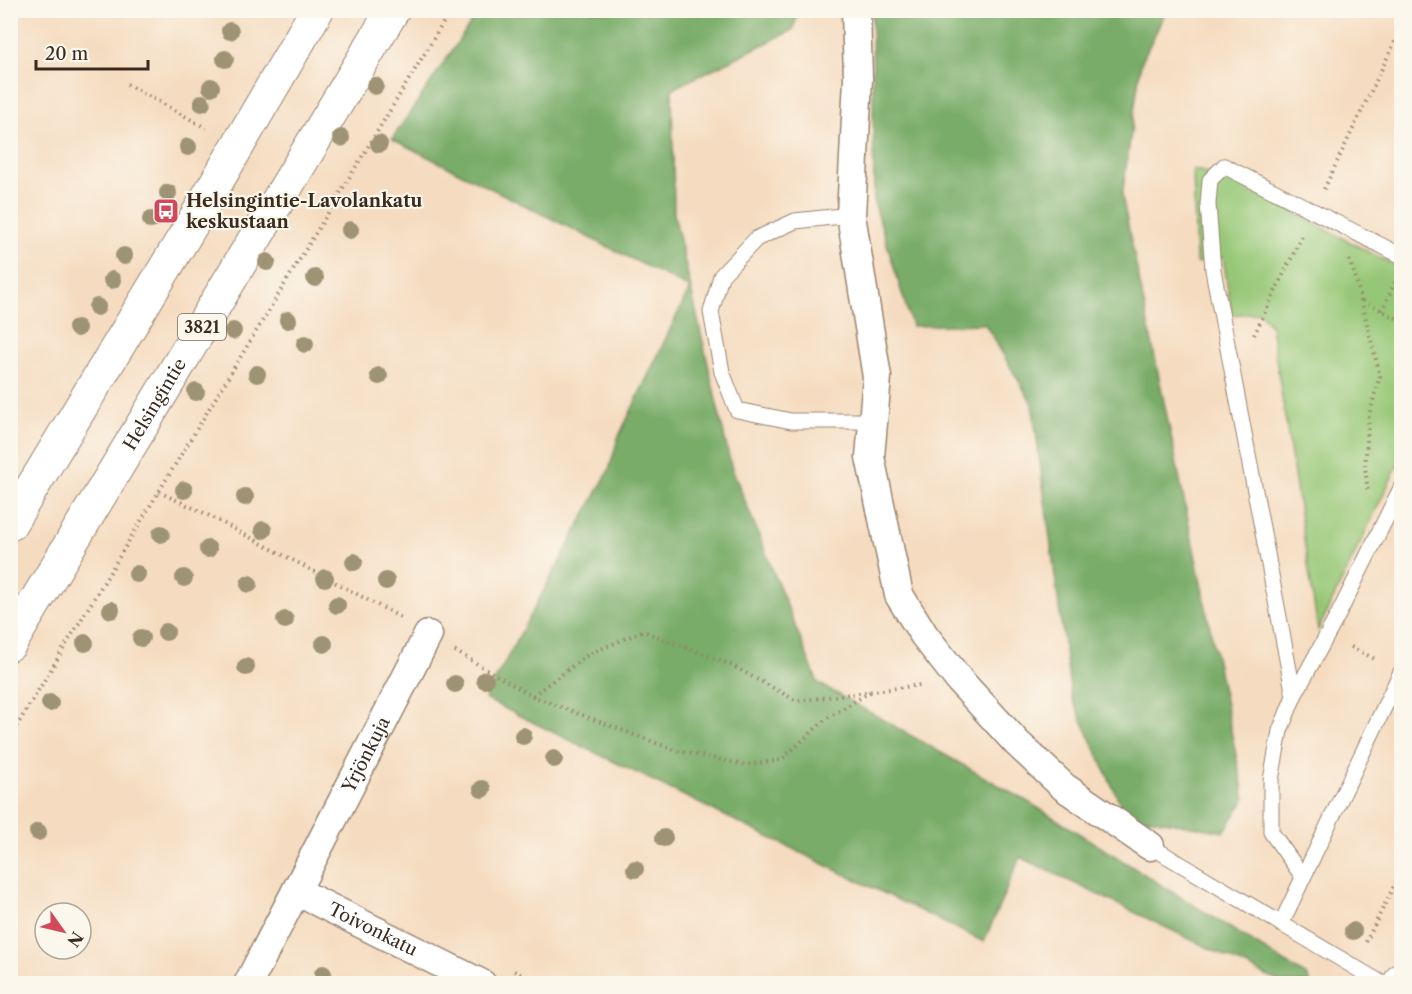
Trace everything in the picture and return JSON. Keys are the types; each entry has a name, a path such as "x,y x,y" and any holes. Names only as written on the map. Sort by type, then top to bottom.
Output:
{"main road":[{"path":"10,524 195,219 317,10"},
{"name":"Helsingintie","path":"10,644 393,10"},
{"path":"1399,984 1401,979"}],"street":[{"path":"856,10 858,79 851,215 877,377 870,457 898,595 924,635 960,681 1017,743 1064,787 1150,846"},
{"name":"Yrjönkuja","path":"248,984 428,635"},
{"name":"Toivonkatu","path":"300,882 482,984"}],"lane":[{"path":"1294,696 1213,270 1208,204 1210,180 1224,166 1401,256"},
{"path":"851,215 795,220 756,239 721,276 711,312 722,372 737,410 791,421 873,421"},
{"path":"1303,877 1271,832 1271,780 1280,731 1294,696 1401,486"},
{"path":"1281,924 1401,672"},
{"path":"1150,846 1383,984"}],"path":[{"path":"10,737 451,10"},
{"path":"127,84 214,133"},
{"path":"1348,256 1362,301 1380,376 1369,415 1365,467 1372,545"},
{"path":"1382,311 1398,276"},
{"path":"1362,301 1401,321"},
{"path":"159,492 204,513 404,619 532,696 676,751 746,765 781,760 826,719 873,690"},
{"path":"532,696 589,654 644,631 729,664 797,701 960,681"},
{"path":"1327,635 1401,672"},
{"path":"1354,966 1401,870"},
{"path":"509,968 540,984"}],"green space":[{"path":"479,11 798,11 793,30 672,89 674,214 731,466 818,683 1030,803 1307,976 1311,983 1281,983 1020,857 984,942 485,699 609,470 618,438 690,288 392,139"},
{"path":"872,11 1166,11 1141,63 1122,196 1245,799 1224,832 1125,814 1071,696 1032,403 985,324 912,326 874,202"},
{"path":"1193,169 1239,183 1401,269 1401,458 1318,630 1271,326 1260,312 1232,315 1223,257 1196,263"}],"place":[{"name":"Helsingintie-Lavolankatu keskustaan","path":"166,211"}]}
